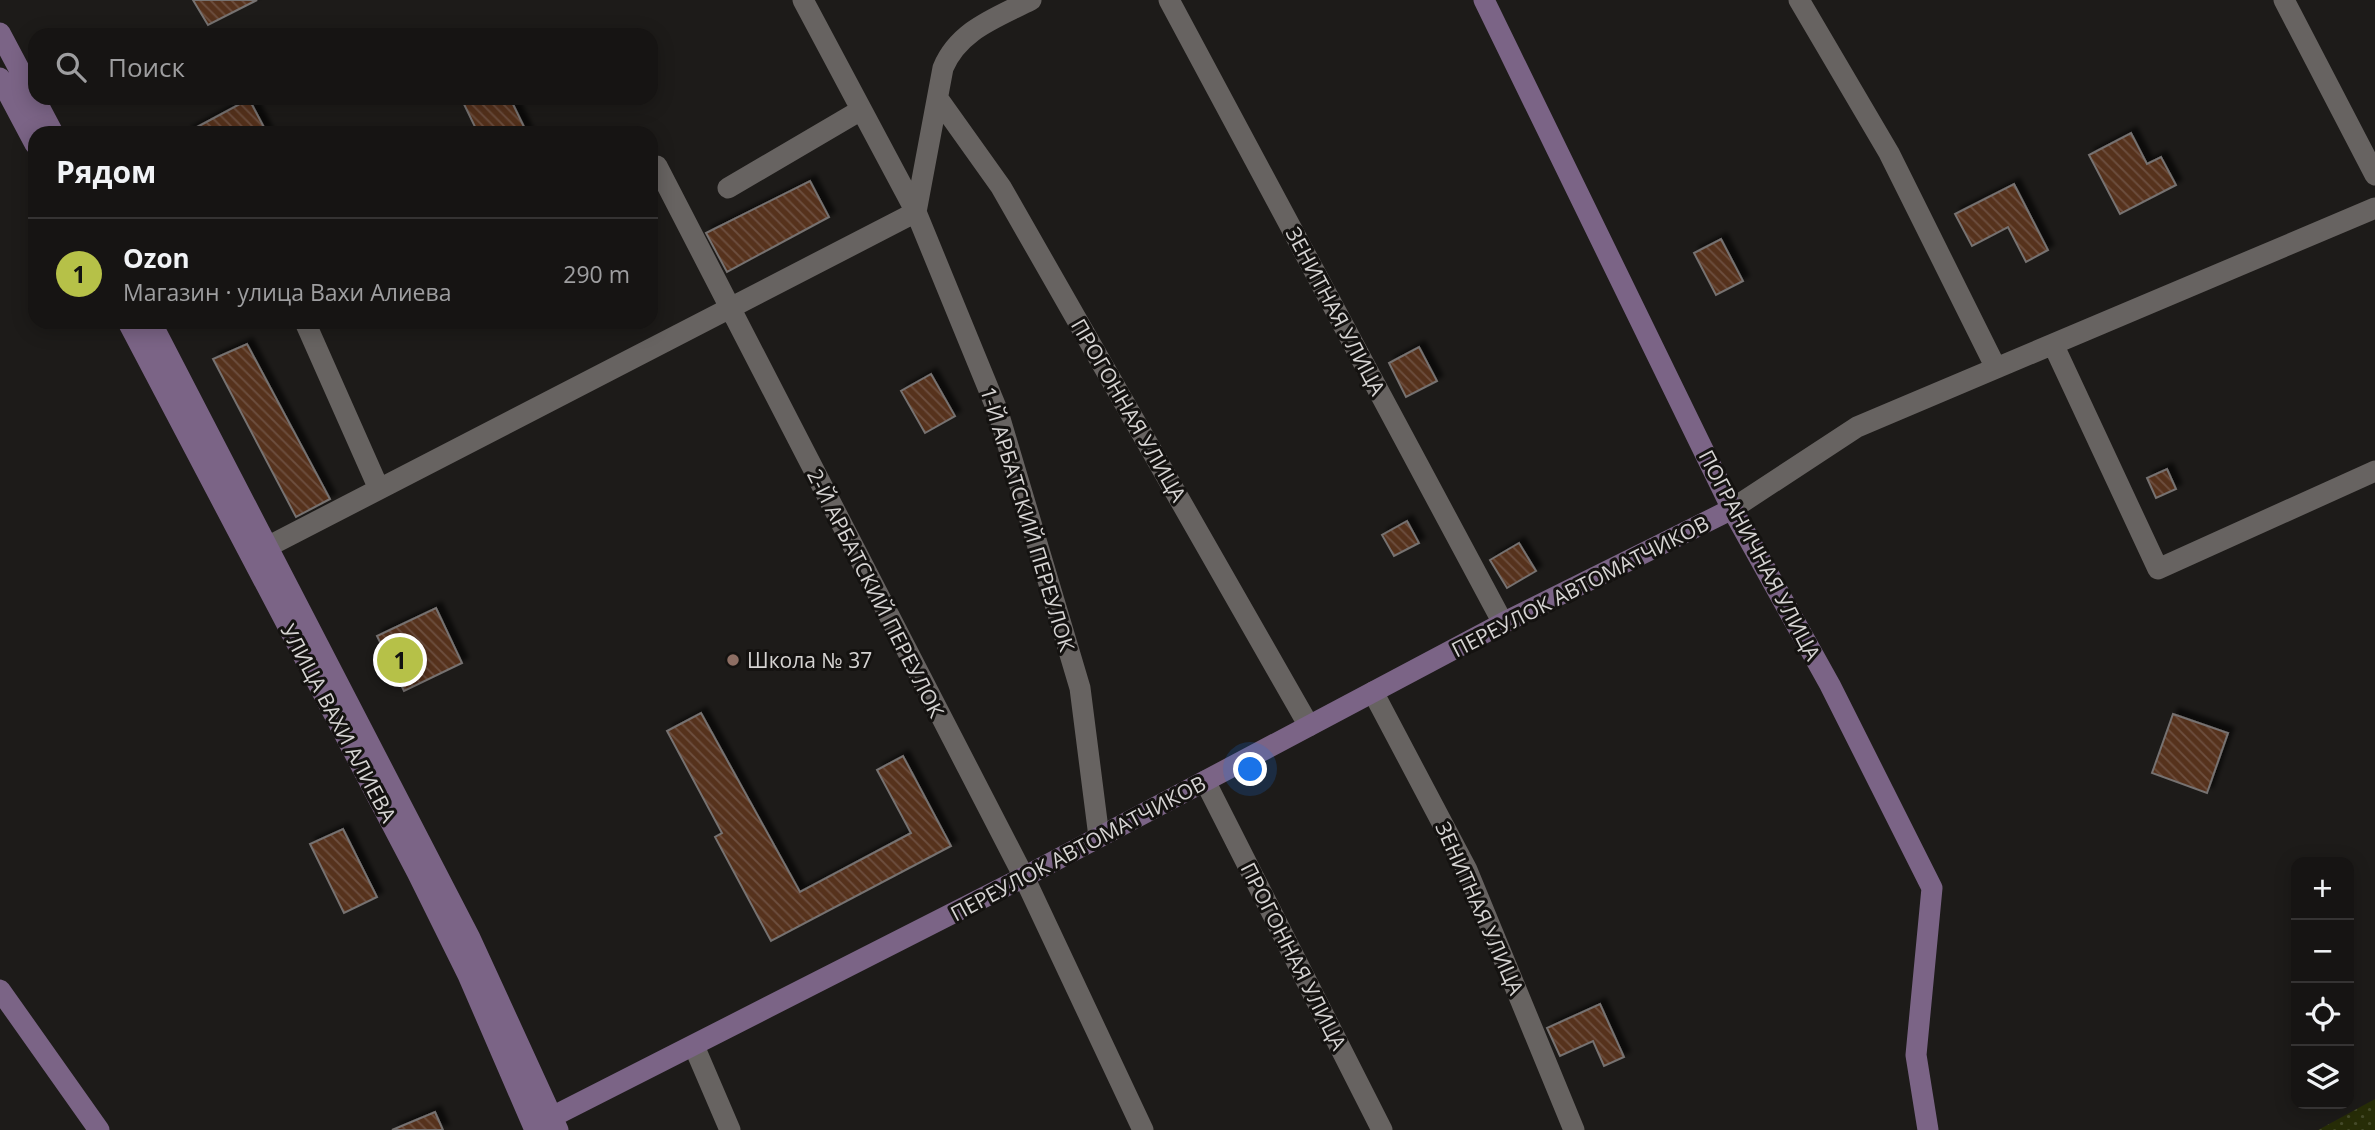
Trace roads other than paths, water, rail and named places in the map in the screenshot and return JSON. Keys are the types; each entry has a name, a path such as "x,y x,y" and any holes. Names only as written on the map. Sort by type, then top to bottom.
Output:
{"street":[{"name":"1-Й АРБАТСКИЙ ПЕРЕУЛОК","path":"803,0 916,212 998,412 1076,675 1099,837"},
{"path":"269,546 916,212 943,68 950,50 964,35 1031,0"},
{"name":"ЗЕНИТНАЯ УЛИЦА","path":"1169,0 1503,623"},
{"name":"ПОГРАНИЧНАЯ УЛИЦА","path":"1484,0 1732,509 1830,685 1932,888 1916,1055 1928,1130"},
{"path":"1799,0 1889,153 1996,368"},
{"path":"2284,0 2375,175"},
{"path":"0,33 28,86"},
{"path":"0,78 28,131"},
{"name":"ПРОГОННАЯ УЛИЦА","path":"939,100 1001,187 1309,726"},
{"path":"38,105 49,126"},
{"path":"728,188 862,110"},
{"name":"2-Й АРБАТСКИЙ ПЕРЕУЛОК","path":"658,168 1024,877 1143,1130"},
{"path":"1732,509 1857,427 2375,208"},
{"name":"УЛИЦА ВАХИ АЛИЕВА","path":"132,329 417,872 545,1126"},
{"name":"УЛИЦА ВАХИ АЛИЕВА","path":"156,329 470,938 545,1126"},
{"path":"308,329 379,489"},
{"path":"2053,344 2158,569 2375,471"},
{"name":"ПЕРЕУЛОК АВТОМАТЧИКОВ","path":"545,1126 694,1046 1024,877 1503,623 1732,509"},
{"name":"ЗЕНИТНАЯ УЛИЦА","path":"1373,692 1467,870 1574,1130"},
{"name":"ПРОГОННАЯ УЛИЦА","path":"1205,781 1382,1130"},
{"path":"0,990 99,1130"},
{"path":"694,1046 730,1130"}],"place":[{"name":"Ozon","path":"400,660"},
{"name":"Школа № 37","path":"733,660"}]}
